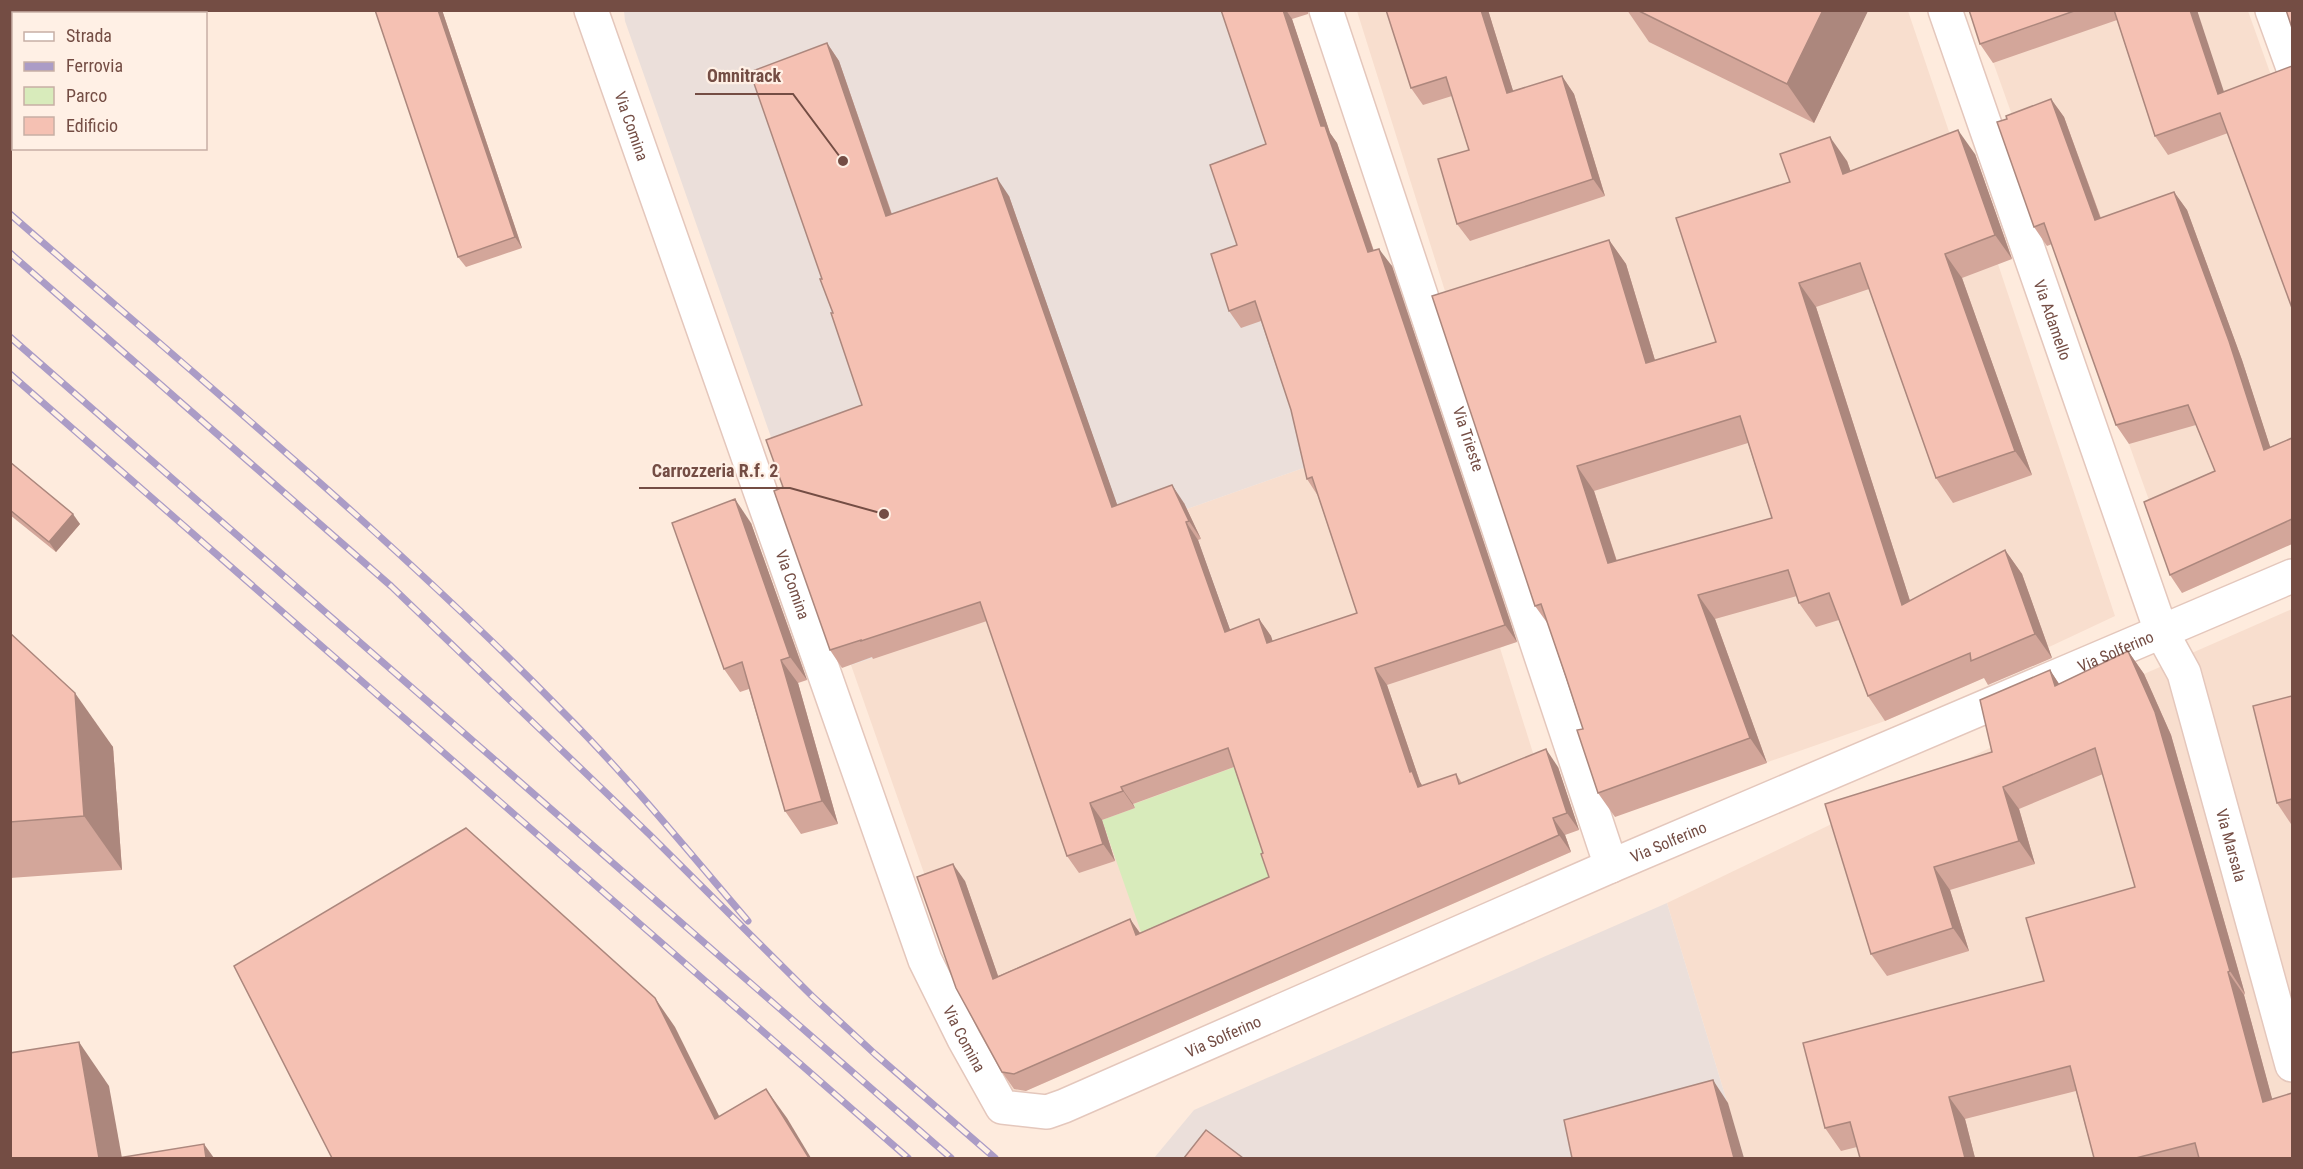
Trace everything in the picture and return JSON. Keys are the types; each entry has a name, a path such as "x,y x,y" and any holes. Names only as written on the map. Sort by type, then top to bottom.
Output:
{"street":[{"name":"Via Comina","path":"591,10 926,960 964,1039 1002,1107 1047,1112"},
{"name":"Via Trieste","path":"1326,10 1611,867"},
{"name":"Via Adamello","path":"1945,10 2161,631"},
{"path":"2272,10 2292,65"},
{"name":"Via Solferino","path":"1047,1112 1611,867 2292,576"},
{"name":"Via Marsala","path":"2161,631 2184,673 2292,1065"}],"shaded area":[{"path":"624,11 1289,11 1333,144 1315,464 1187,509 1237,649 1027,599 950,633 851,665 625,21"},
{"path":"1357,11 1908,11 1959,161 1998,264 2115,616 1885,721 1705,784 1477,393"},
{"path":"1975,11 2248,11 2292,134 2292,544 2182,593"},
{"path":"1337,143 1437,434 1505,646 1500,648 1539,772 1544,771 1571,852 1005,1100 966,1012 972,1010 851,665 992,619 1241,659 1187,509 1315,464 1251,171"},
{"path":"2292,609 2292,1158 1744,1158 1667,903 2144,674"},
{"path":"1667,903 1744,1158 1154,1158 1194,1110"}],"green space":[{"path":"1240,765 1281,894 1148,952 1102,820 1135,808 1134,804"}],"building":[{"path":"375,10 438,10 515,237 458,257"},
{"path":"1221,10 1283,10 1321,126 1325,126 1368,252 1379,249 1505,625 1375,668 1410,772 1412,771 1418,787 1456,774 1459,784 1546,749 1567,813 1553,818 1559,835 1014,1074 1002,1072 956,988 917,877 953,864 993,979 1130,919 1136,935 1269,877 1261,854 1263,853 1228,748 1121,787 1123,791 1090,803 1103,844 1067,856 980,602 830,650 774,491 783,487 766,440 862,405 820,279 822,279 750,72 827,43 886,216 997,178 1112,507 1172,485 1189,521 1186,522 1225,632 1259,619 1267,643 1357,613 1312,477 1307,479 1291,410 1255,301 1229,311 1211,254 1237,245 1210,165 1266,144"},
{"path":"1386,10 1481,10 1507,93 1562,76 1593,179 1457,224 1438,159 1469,150 1446,77 1411,88"},
{"path":"1637,10 1823,10 1787,84"},
{"path":"1969,10 2077,10 1980,44"},
{"path":"2114,10 2190,10 2218,94 2292,66 2292,308 2220,113 2155,136"},
{"path":"2286,10 2292,10 2292,28"},
{"path":"2051,99 2095,220 2174,192 2229,341 2264,450 2292,438 2292,519 2170,575 2144,502 2215,471 2188,405 2116,425 2044,223 2034,227 1997,122 2007,119 2006,116"},
{"path":"1958,130 1995,235 1945,254 2015,451 1936,478 1860,263 1799,283 1902,605 2005,550 2035,634 1971,661 1970,653 1868,696 1829,593 1799,603 1788,570 1698,595 1750,738 1598,793 1577,730 1583,729 1566,677 1541,604 1535,606 1432,296 1609,240 1646,363 1716,342 1676,218 1790,182 1780,154 1830,137 1843,174","holes":["1740,416 1772,518 1608,563 1577,466"]},
{"path":"10,462 73,514 49,542 10,510"},
{"path":"735,499 790,657 781,660 822,801 785,811 742,662 724,669 672,523"},
{"path":"10,633 75,693 84,816 10,822"},
{"path":"2128,651 2155,712 2230,971 2228,972 2263,1102 2292,1093 2292,1158 2199,1158 2195,1143 2136,1158 2094,1158 2070,1066 1949,1097 1965,1158 1860,1158 1850,1122 1825,1128 1803,1043 2044,981 2026,918 2135,887 2095,748 2003,787 2019,841 1934,867 1953,928 1871,954 1825,804 1992,752 1980,700 2050,670 2055,686"},
{"path":"2292,696 2292,799 2277,803 2253,706"},
{"path":"466,828 655,998 715,1119 766,1089 809,1158 332,1158 234,966"},
{"path":"79,1042 99,1158 10,1158 10,1053"},
{"path":"1713,1080 1734,1158 1572,1158 1564,1120"},
{"path":"1206,1130 1243,1158 1184,1158"},
{"path":"204,1144 206,1158 118,1158"}],"railway":[{"path":"10,214 362,520 498,647 612,763 748,921"},
{"path":"10,253 391,586 650,835 812,996 995,1158"},
{"path":"10,337 951,1158"},
{"path":"10,374 908,1158"}],"place":[{"name":"Omnitrack","path":"843,161"},
{"name":"Carrozzeria R.f. 2","path":"884,514"}]}
